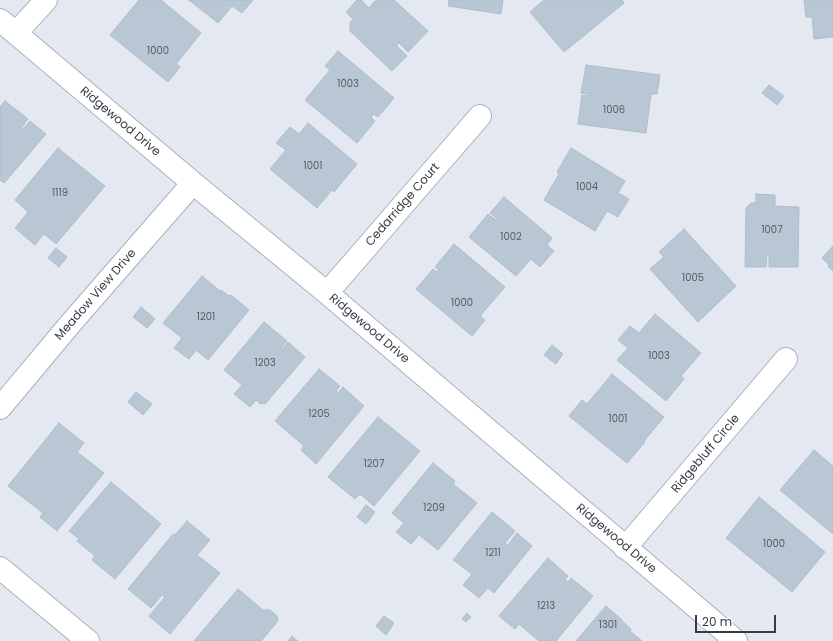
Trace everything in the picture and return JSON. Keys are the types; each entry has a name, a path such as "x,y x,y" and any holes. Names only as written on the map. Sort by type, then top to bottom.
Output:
{"street":[{"path":"8,27 46,0"},
{"name":"Ridgewood Drive","path":"8,27 327,294 736,641"},
{"name":"Cedarridge Court","path":"327,294 480,116"},
{"name":"Meadow View Drive","path":"0,408 71,323 193,183"},
{"name":"Ridgebluff Circle","path":"626,548 786,359"},
{"path":"0,568 88,641"}],"building":[{"path":"139,0 161,0 201,33 176,64 180,67 168,82 110,35"},
{"path":"189,0 253,0 242,13 232,6 218,23"},
{"path":"357,0 361,0 369,8 376,0 394,0 428,31 408,52 399,43 396,45 407,56 392,71 350,31 350,23 353,19 346,12"},
{"path":"449,0 503,0 501,14 448,6"},
{"path":"544,0 622,0 624,3 564,52 530,12"},
{"path":"804,0 833,0 833,37 814,39 812,17 806,17"},
{"path":"338,51 394,98 378,117 374,114 371,117 375,121 357,143 305,100 330,70 325,66"},
{"path":"586,65 660,75 657,94 651,94 646,133 578,124 582,95 588,96 588,94 581,93"},
{"path":"769,85 784,96 777,105 762,93"},
{"path":"5,101 28,119 20,130 21,131 30,121 46,134 4,183 0,180 0,107"},
{"path":"308,123 357,164 334,192 332,190 317,208 270,169 286,150 276,143 290,127 299,134"},
{"path":"58,148 105,186 56,244 44,234 35,245 15,228 28,212 15,200"},
{"path":"571,148 625,181 618,193 629,199 618,217 607,211 595,231 544,200 559,174 557,172"},
{"path":"756,194 775,195 775,206 799,207 798,267 769,267 769,253 767,253 766,267 745,267 746,208 751,203 756,203"},
{"path":"504,197 552,238 547,245 554,251 540,267 531,259 516,276 469,237 488,214 496,220 498,219 490,213"},
{"path":"684,229 736,286 698,322 650,269 664,257 659,252"},
{"path":"454,244 505,287 480,316 485,320 472,336 416,289 433,269 437,272 439,270 435,267"},
{"path":"833,246 833,271 822,258"},
{"path":"56,248 67,257 59,267 48,258"},
{"path":"202,276 220,291 221,290 229,296 231,295 249,310 208,360 196,350 189,359 174,348 182,338 163,323"},
{"path":"141,307 155,319 147,328 133,317"},
{"path":"655,314 701,353 681,376 684,379 666,401 617,360 628,348 618,340 630,326 639,333"},
{"path":"264,322 287,341 281,348 282,350 288,342 305,357 266,403 260,404 256,400 250,407 234,394 242,385 224,370"},
{"path":"552,345 563,354 556,364 544,355"},
{"path":"319,369 340,386 336,391 338,393 343,387 364,406 316,464 301,450 304,446 275,421"},
{"path":"612,374 664,417 627,463 569,416 582,400 587,404"},
{"path":"136,392 152,404 143,415 128,402"},
{"path":"378,417 420,451 374,506 360,494 355,499 328,477"},
{"path":"59,423 84,443 77,452 104,473 57,531 40,517 43,513 8,486"},
{"path":"814,450 833,466 833,534 780,490"},
{"path":"433,463 455,481 453,484 477,503 438,550 419,535 411,544 396,532 404,523 392,513"},
{"path":"111,482 161,524 115,579 92,560 95,556 77,541 79,539 69,531"},
{"path":"759,497 825,552 792,592 726,538"},
{"path":"366,505 375,512 366,524 357,517"},
{"path":"492,512 515,531 505,543 508,545 517,533 532,546 494,593 488,588 479,598 463,585 472,574 453,560"},
{"path":"187,521 210,540 197,555 220,573 170,634 149,616 165,597 162,595 151,608 128,589 173,534 175,535"},
{"path":"548,558 568,576 565,580 568,582 571,578 593,596 556,641 539,641 519,624 515,629 499,616"},
{"path":"238,589 263,610 270,610 277,616 278,621 261,641 194,641"},
{"path":"606,606 631,629 630,631 642,641 576,641"},
{"path":"467,613 471,617 466,622 462,619"},
{"path":"384,616 394,623 386,635 376,626"},
{"path":"292,636 294,638 298,641 288,641"}]}
